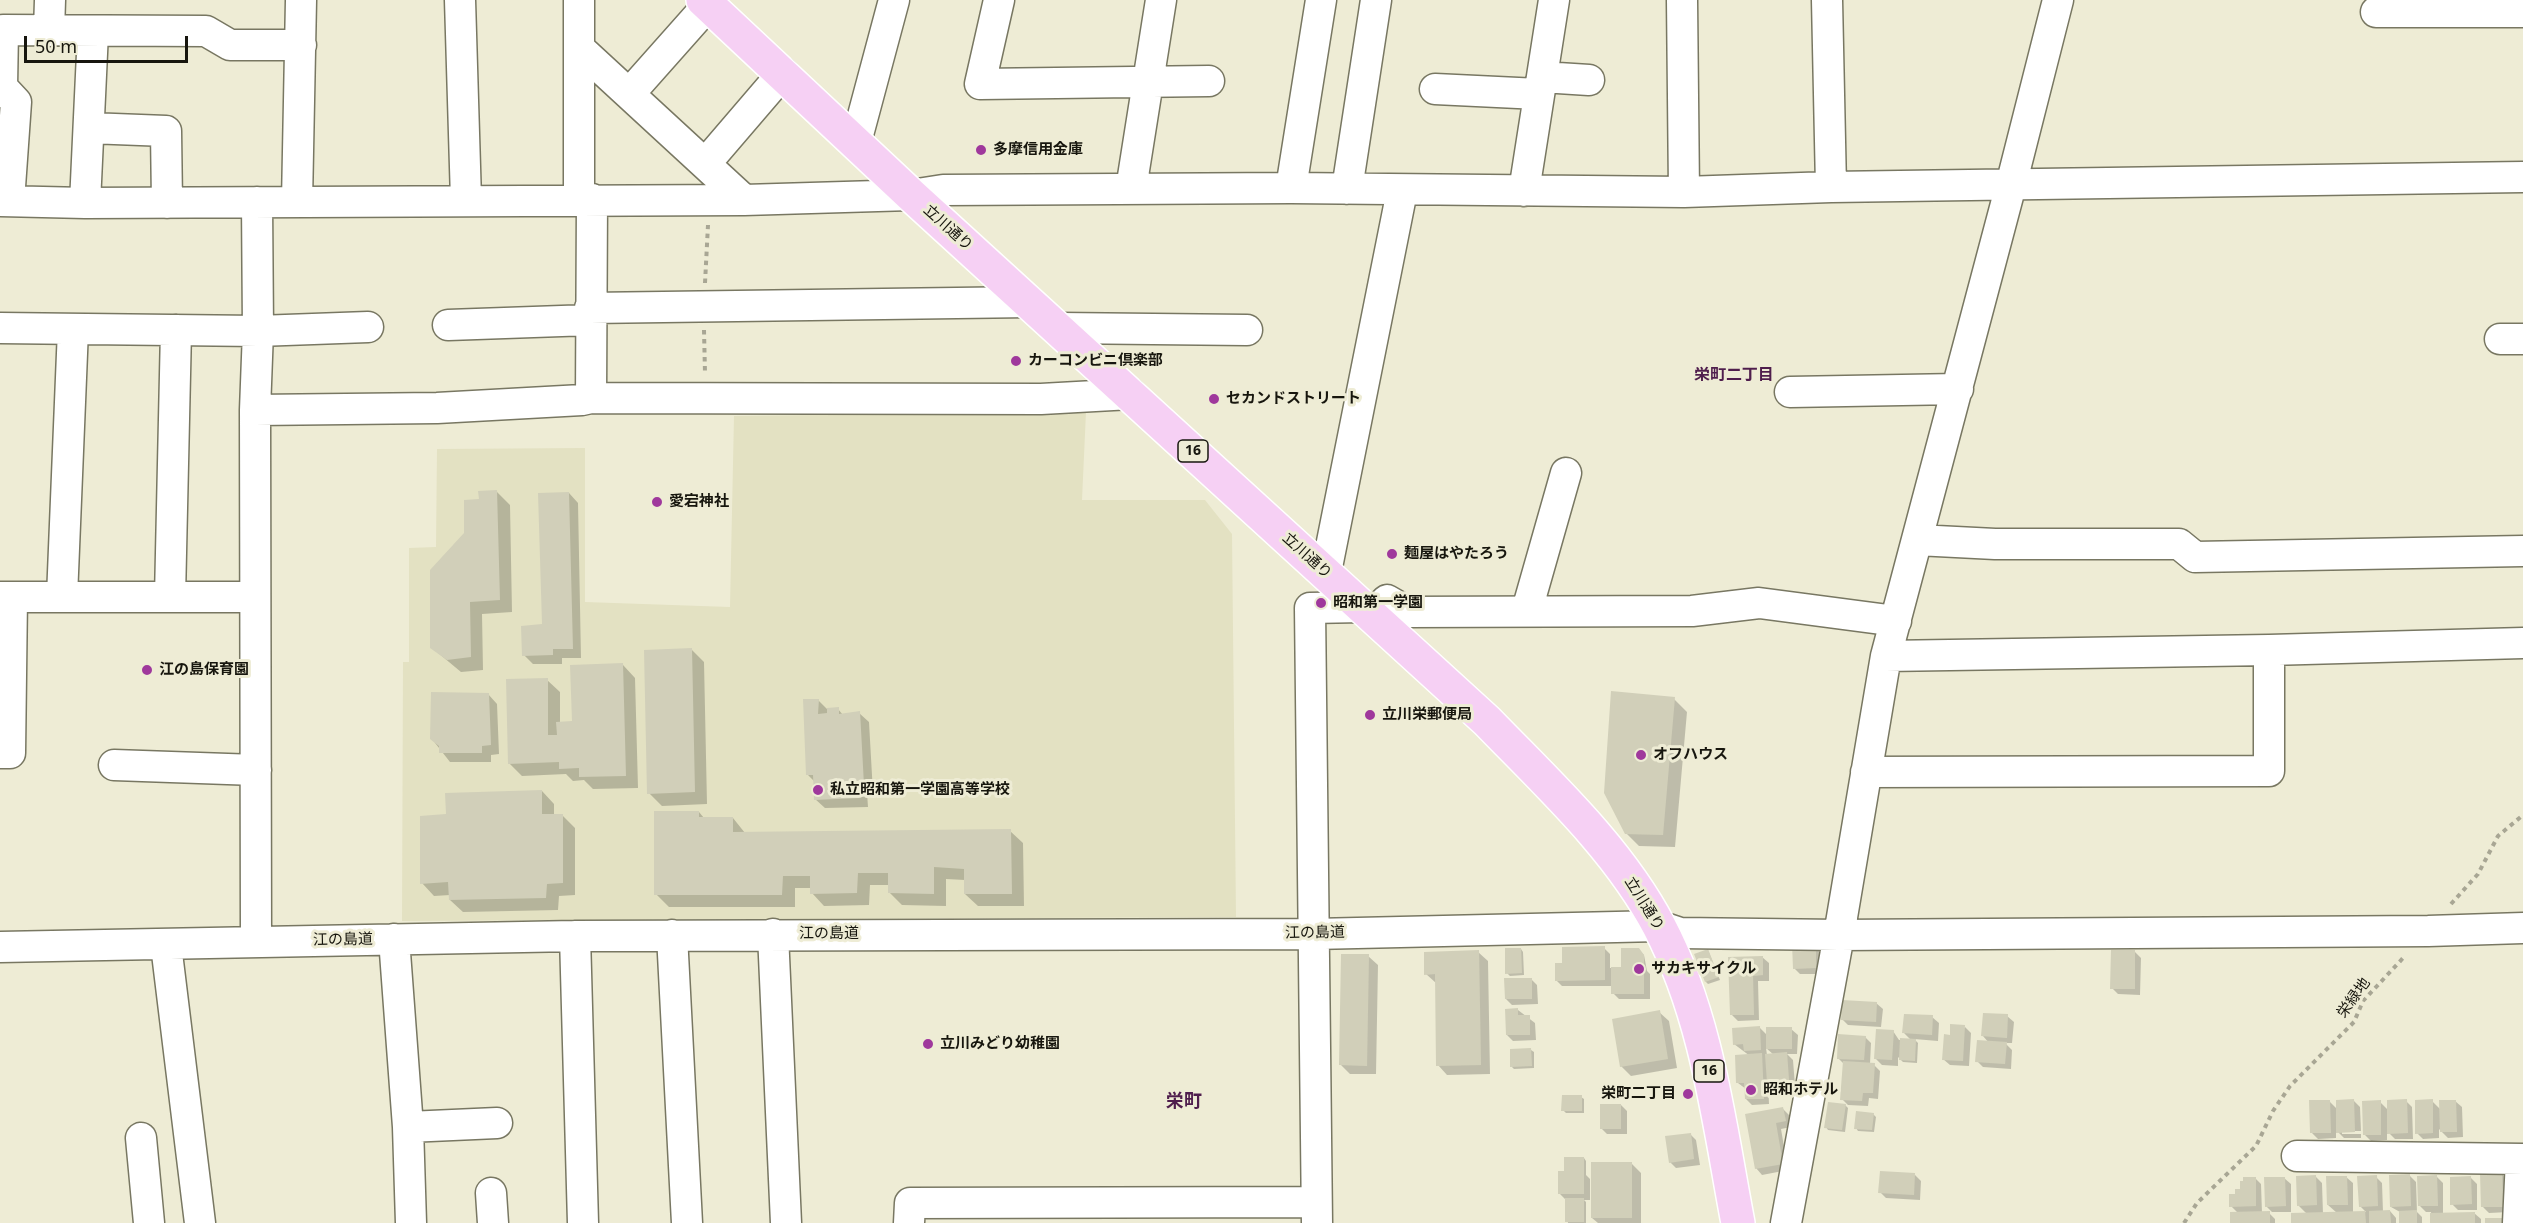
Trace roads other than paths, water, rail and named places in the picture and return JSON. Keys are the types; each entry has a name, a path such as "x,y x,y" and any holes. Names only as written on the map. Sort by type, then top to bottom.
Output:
{"main road":[{"name":"立川通り","path":"705,3 1487,721 1552,788 1631,880 1659,926 1682,977 1705,1048 1738,1223"}],"street":[{"path":"49,32 50,0"},
{"path":"297,202 302,0"},
{"path":"460,0 466,200"},
{"path":"579,0 591,398"},
{"path":"856,142 894,0"},
{"path":"999,0 980,84 1209,81"},
{"path":"1131,189 1161,0"},
{"path":"1291,188 1321,0"},
{"path":"1347,189 1376,0"},
{"path":"1524,191 1554,0"},
{"path":"1682,0 1684,192"},
{"path":"1827,0 1831,187"},
{"path":"1786,1223 1839,934 1886,656 2012,185 2058,0"},
{"path":"629,94 705,3"},
{"path":"2376,12 2523,12"},
{"path":"301,45 230,45 206,31 3,30 2,87 16,102 5,201 166,203 585,199 744,200 912,195 943,190 1291,188 1402,191 1684,192 1831,187 2523,177"},
{"path":"85,203 93,32"},
{"path":"579,48 744,200"},
{"path":"705,164 783,74"},
{"path":"1435,89 1541,85 1589,80"},
{"path":"89,128 166,131 166,203"},
{"path":"1326,572 1402,191"},
{"path":"256,942 257,202"},
{"path":"448,325 590,314 1030,302"},
{"path":"0,328 258,331 368,327"},
{"path":"1059,328 1247,330"},
{"path":"62,597 73,329"},
{"path":"170,597 176,330"},
{"path":"1790,392 1958,389"},
{"path":"255,410 437,408 591,398 1041,399 1131,394"},
{"path":"1527,610 1566,473"},
{"path":"1917,540 1995,544 2179,544 2195,557 2523,551"},
{"path":"0,753 10,753 6,597 255,597"},
{"path":"909,1223 910,1203 1316,1213 1310,608 1368,611 1387,600 1408,612 1692,611 1759,603 1896,621"},
{"path":"1886,656 2269,650 2523,643"},
{"path":"1866,772 2269,771 2269,650"},
{"path":"114,765 256,770"},
{"name":"江の島道","path":"0,946 773,934 1314,934 1659,926 1680,933 1839,934 2428,931 2523,928"},
{"path":"773,934 786,1223"},
{"path":"672,935 687,1223"},
{"path":"575,936 583,1223"},
{"path":"394,939 408,1127 411,1223"},
{"path":"166,945 200,1223"},
{"path":"408,1127 497,1123"},
{"path":"141,1138 134,1188 149,1223"},
{"path":"2297,1156 2522,1159 2518,1223"},
{"path":"491,1193 493,1223"}],"place":[{"name":"多摩信用金庫","path":"981,150"},
{"name":"カーコンビニ倶楽部","path":"1016,361"},
{"name":"セカンドストリート","path":"1214,399"},
{"name":"愛宕神社","path":"657,502"},
{"name":"麺屋はやたろう","path":"1392,554"},
{"name":"昭和第一学園","path":"1321,603"},
{"name":"江の島保育園","path":"147,670"},
{"name":"立川栄郵便局","path":"1370,715"},
{"name":"オフハウス","path":"1641,755"},
{"name":"私立昭和第一学園高等学校","path":"818,790"},
{"name":"サカキサイクル","path":"1639,969"},
{"name":"立川みどり幼稚園","path":"928,1044"},
{"name":"昭和ホテル","path":"1751,1090"},
{"name":"栄町二丁目","path":"1688,1094"}],"district":[{"name":"栄町二丁目","path":"1734,375"},
{"name":"栄町","path":"1184,1102"}]}
